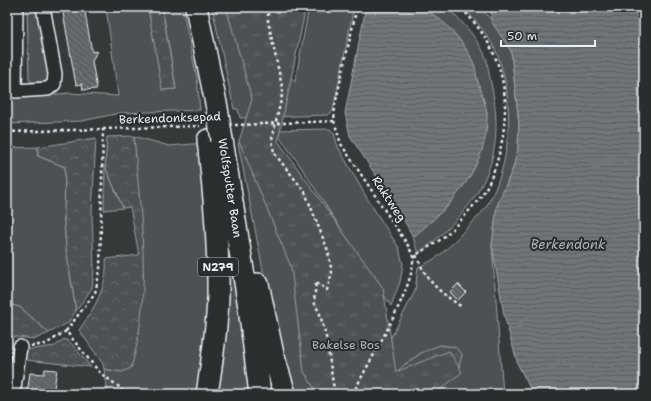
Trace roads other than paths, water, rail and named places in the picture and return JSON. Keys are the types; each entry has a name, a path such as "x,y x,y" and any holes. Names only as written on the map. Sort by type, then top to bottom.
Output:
{"main road":[{"name":"N279","path":"196,7 203,41 214,125 218,242 218,297 216,333 207,394"},
{"name":"Wolfsputter Baan","path":"214,125 228,173 260,394"},
{"name":"N279","path":"228,173 261,296 273,354 285,394"}],"street":[{"path":"16,7 15,91 48,88 54,84 56,74 43,7"},
{"path":"13,394 20,347"}],"water":[{"path":"366,7 417,7 429,12 445,24 465,47 475,66 477,79 487,114 486,133 482,151 465,184 441,212 413,237 399,211 350,136 345,113"},
{"name":"Berkendonk","path":"495,7 644,7 644,394 533,394 518,365 504,315 492,246 497,206 513,168 518,149 519,123 511,51 491,21 491,13"}],"park label":[{"name":"Bakelse Bos","path":"346,345"}]}
